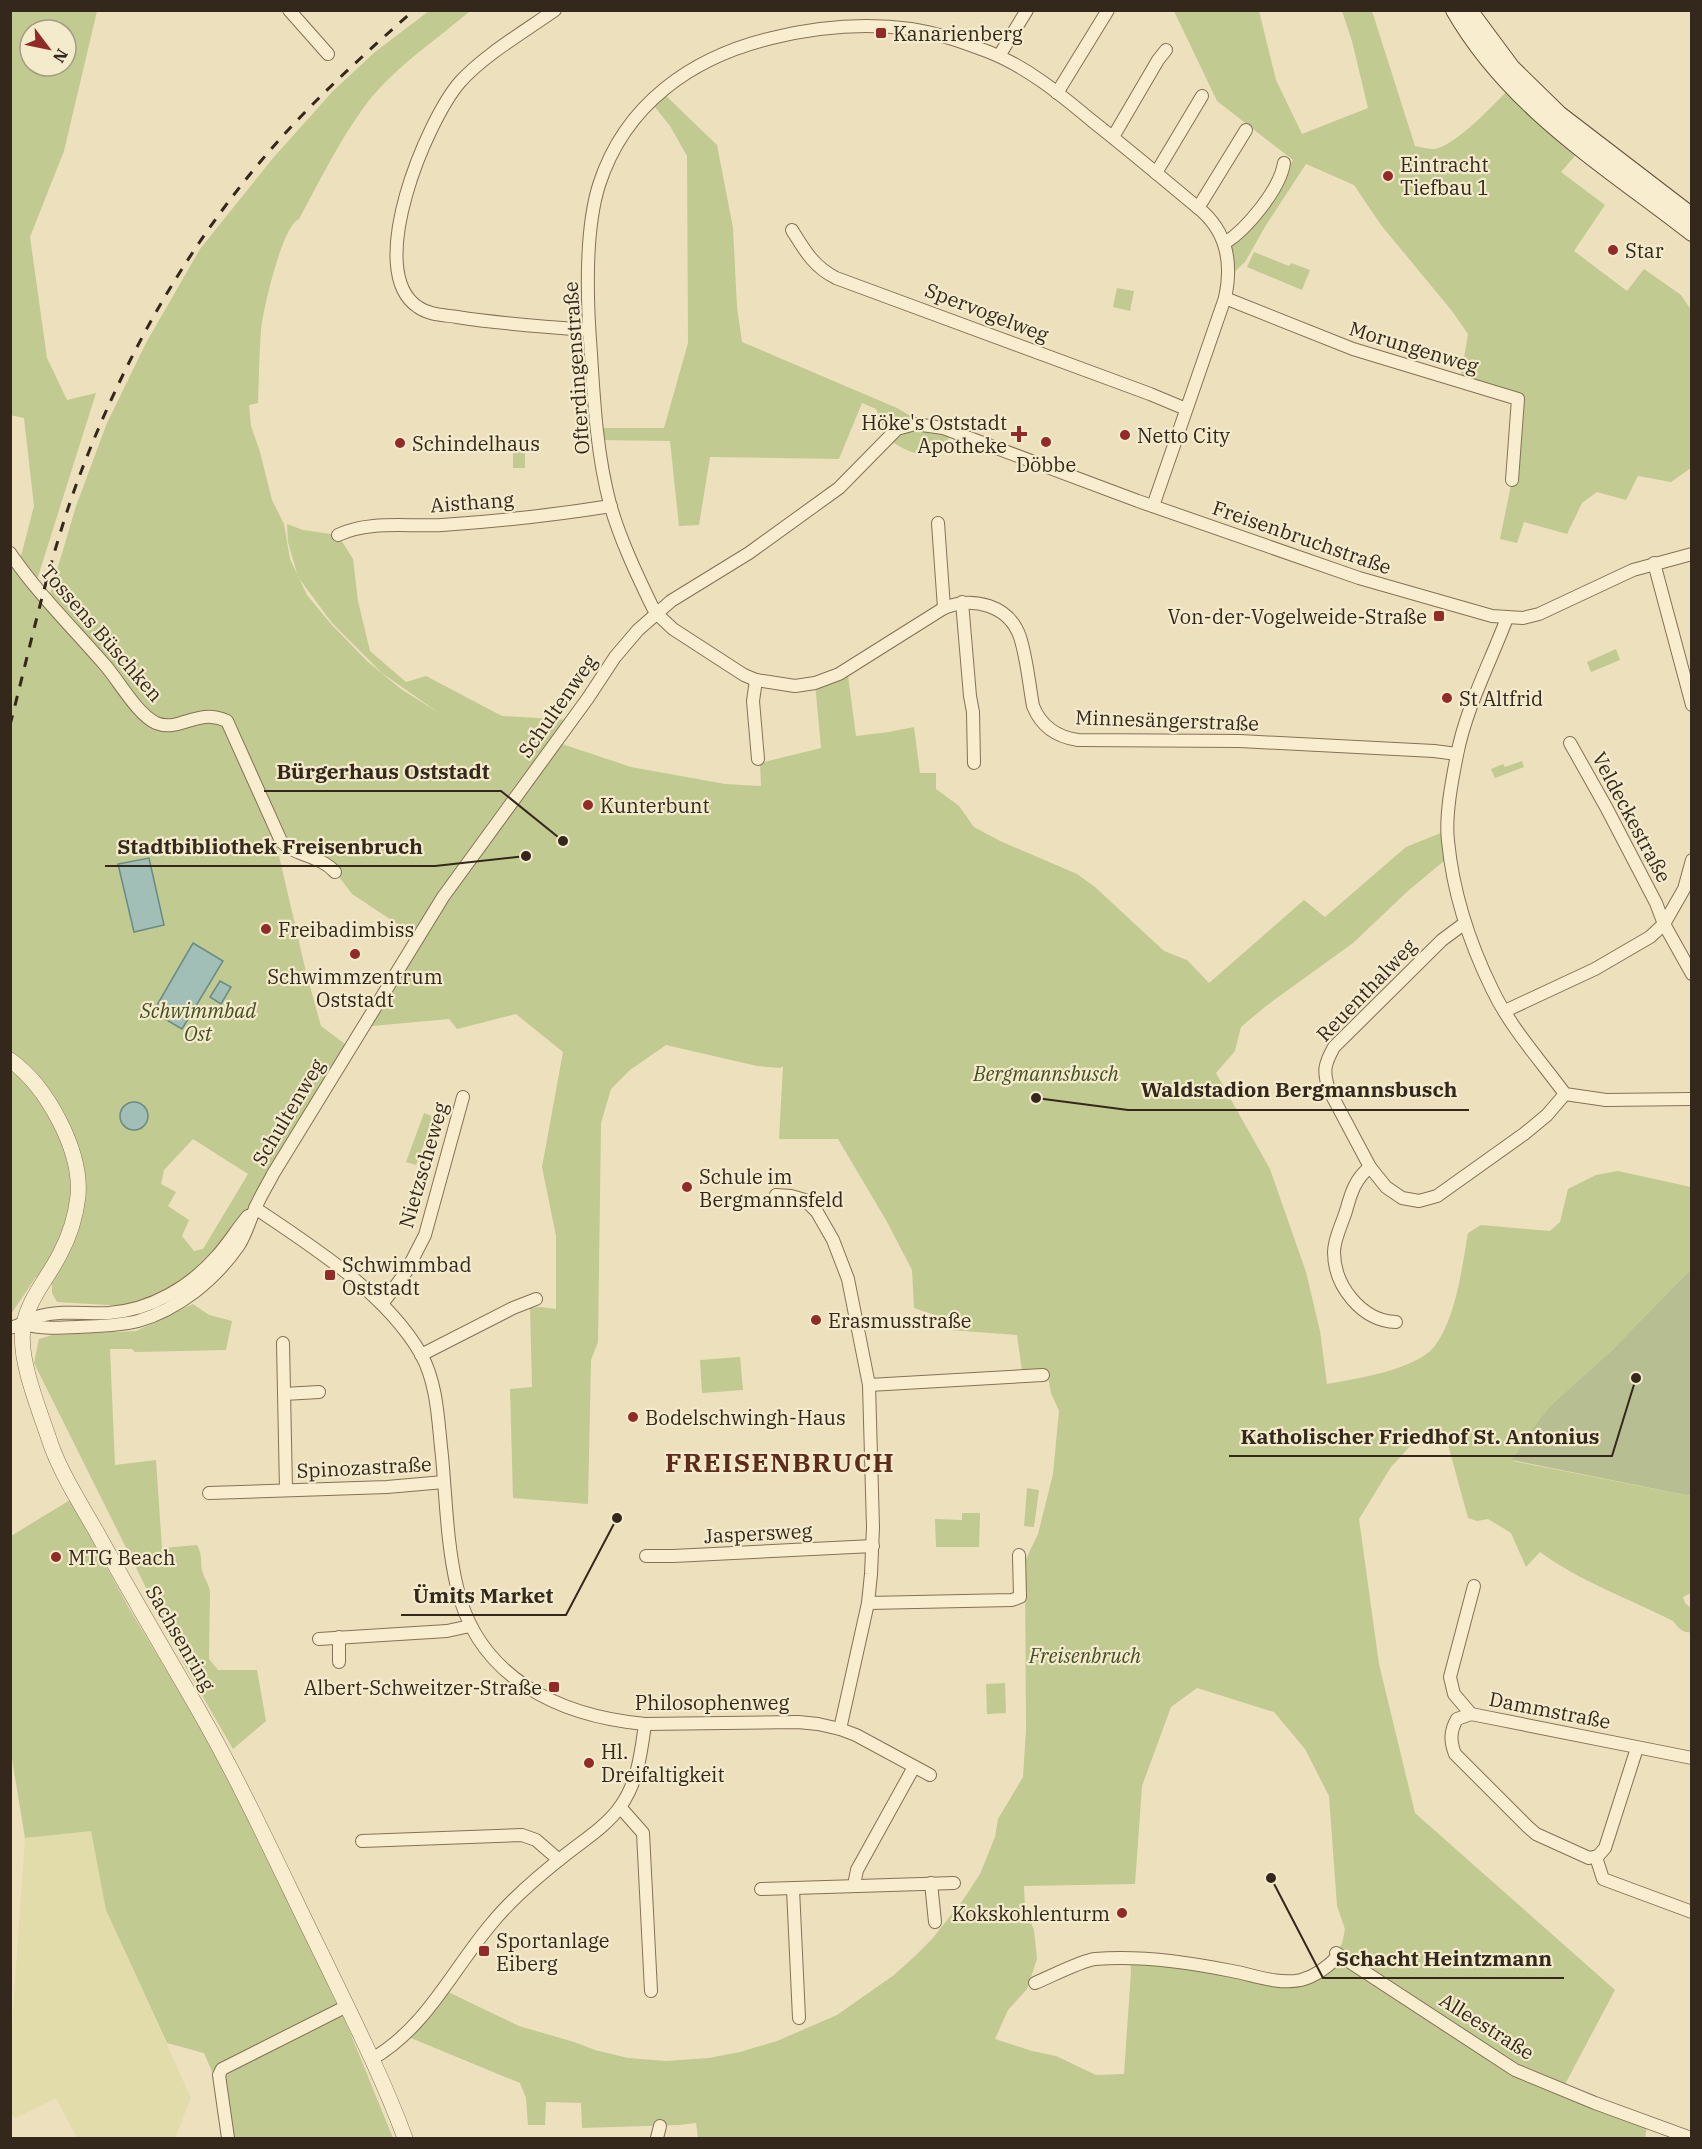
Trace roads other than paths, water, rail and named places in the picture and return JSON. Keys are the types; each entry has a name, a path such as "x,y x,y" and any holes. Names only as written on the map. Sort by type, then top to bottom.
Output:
{"main road":[{"path":"1454,10 1503,78 1554,129 1689,221"},
{"path":"1469,10 1512,68 1559,114 1689,221"}],"street":[{"path":"289,10 328,54"},
{"path":"555,10 479,64 452,93 428,138 410,182 396,242 397,268 403,294 418,308 425,311 483,321 589,330"},
{"path":"999,56 1027,10"},
{"path":"1057,93 1108,10"},
{"name":"Ofterdingenstraße","path":"656,613 630,560 611,506 597,434 589,330 589,258 592,214 599,186 621,138 635,118 658,94 677,78 727,51 784,35 822,29 859,27 912,29 954,40 999,56 1057,93 1198,208 1215,225 1225,243 1229,276 1225,298 1153,506"},
{"path":"1113,137 1166,50"},
{"path":"1156,173 1202,96"},
{"path":"1198,208 1246,130"},
{"path":"1225,243 1242,231 1260,208 1281,173 1284,163"},
{"name":"Spervogelweg","path":"792,230 811,260 837,278 1186,409"},
{"name":"Morungenweg","path":"1225,298 1353,350 1518,399 1512,480"},
{"name":"Freisenbruchstraße","path":"900,428 924,424 947,430 1153,506 1359,578 1468,610 1507,618 1523,618 1539,614 1608,580 1654,563 1692,554"},
{"name":"Schultenweg","path":"17,1326 38,1316 112,1313 139,1308 191,1282 218,1256 255,1208 369,1014 446,891 588,698 615,657 656,613 686,591 749,553 839,488 886,438 900,428"},
{"name":"Aisthang","path":"338,535 362,527 430,526 503,521 611,506"},
{"path":"938,523 944,608"},
{"name":"Tossens Büschken","path":"10,553 54,609 106,666 146,716 158,724 167,726 209,715 227,721 281,841 291,848 319,859 335,872"},
{"path":"1654,563 1692,705"},
{"name":"Minnesängerstraße","path":"656,613 672,629 756,680 795,686 830,678 944,608 971,601 991,606 1009,619 1014,626 1022,642 1036,713 1047,727 1063,737 1078,740 1254,742 1457,754"},
{"path":"962,602 970,696 974,712 974,763"},
{"path":"1507,618 1470,712 1457,754 1450,800 1448,838 1466,923 1492,990 1565,1094 1606,1100 1692,1099"},
{"path":"756,680 753,701 758,759"},
{"name":"Veldeckestraße","path":"1570,743 1692,974"},
{"path":"1505,1011 1612,960 1650,936 1664,924 1684,889 1692,860"},
{"name":"Reuenthalweg","path":"1466,923 1442,940 1334,1047 1325,1064 1325,1079 1329,1090 1370,1167 1386,1187 1402,1197 1419,1201 1437,1196 1531,1128 1547,1115 1565,1094"},
{"name":"Sachsenring","path":"10,1060 32,1078 51,1104 72,1154 77,1178 78,1195 67,1240 17,1326 26,1365 53,1449 77,1497 199,1711 258,1821 372,2059 405,2139"},
{"name":"Nietzscheweg","path":"382,1304 406,1272 425,1235 463,1097"},
{"path":"1370,1167 1360,1175 1352,1189 1334,1249 1336,1269 1341,1285 1354,1301 1384,1322 1396,1322"},
{"path":"776,1195 805,1200 817,1212 833,1240 848,1279 869,1385 873,1546 868,1603 840,1729"},
{"name":"Philosophenweg","path":"255,1208 314,1249 382,1304 421,1355 430,1377 437,1411 451,1559 458,1592 470,1626 489,1654 506,1672 534,1692 560,1705 585,1713 645,1724 798,1722 840,1729 930,1775"},
{"path":"421,1355 513,1308 536,1299"},
{"name":"Spinozastraße","path":"283,1343 286,1490"},
{"path":"869,1385 1043,1375"},
{"path":"284,1394 319,1392"},
{"name":"Spinozastraße","path":"209,1493 387,1487 444,1482"},
{"name":"Jaspersweg","path":"646,1556 873,1546"},
{"path":"868,1603 1012,1600 1020,1597 1019,1555"},
{"path":"1471,1714 1454,1694 1450,1677 1474,1586"},
{"path":"319,1639 447,1631 470,1626"},
{"path":"339,1637 339,1662"},
{"name":"Dammstraße","path":"1596,1857 1582,1856 1536,1834 1455,1754 1450,1742 1452,1728 1457,1719 1471,1714 1692,1758"},
{"path":"372,2059 404,2038 492,1923 535,1880 604,1825 620,1807 631,1788 639,1766 645,1724"},
{"path":"1637,1748 1605,1848 1602,1854 1596,1857 1604,1879 1692,1912"},
{"path":"854,1886 857,1870 914,1767"},
{"path":"620,1807 643,1833 651,1992"},
{"path":"362,1841 522,1835 536,1840 559,1860"},
{"path":"931,1883 935,1922"},
{"path":"761,1889 954,1883"},
{"path":"793,1889 799,2018"},
{"name":"Alleestraße","path":"1035,1983 1092,1959 1178,1962 1270,1979 1302,1980 1320,1972 1337,1954 1515,2070 1691,2139"},
{"path":"228,2139 219,2075 222,2068 347,2006"}],"water":[{"path":"149,858 164,925 134,932 118,864"},
{"path":"193,943 223,961 182,1029 153,1012"},
{"path":"220,981 231,987 221,1004 210,997"},
{"path":"134,1102 144,1106 148,1116 144,1126 134,1130 124,1126 120,1116 124,1106"}],"railway":[{"path":"10,725 44,590 74,491 104,416 145,331 194,251 249,175 312,105 414,10"}],"place":[{"name":"Kanarienberg","path":"881,33"},
{"name":"Eintracht Tiefbau 1","path":"1388,176"},
{"name":"Star","path":"1613,250"},
{"name":"Höke's Oststadt Apotheke","path":"1019,434"},
{"name":"Netto City","path":"1125,435"},
{"name":"Döbbe","path":"1046,442"},
{"name":"Schindelhaus","path":"400,443"},
{"name":"Von-der-Vogelweide-Straße","path":"1439,616"},
{"name":"St Altfrid","path":"1447,698"},
{"name":"Kunterbunt","path":"588,805"},
{"name":"Bürgerhaus Oststadt","path":"563,841"},
{"name":"Stadtbibliothek Freisenbruch","path":"526,856"},
{"name":"Freibadimbiss","path":"266,929"},
{"name":"Schwimmzentrum Oststadt","path":"355,954"},
{"name":"Waldstadion Bergmannsbusch","path":"1036,1098"},
{"name":"Schule im Bergmannsfeld","path":"687,1187"},
{"name":"Schwimmbad Oststadt","path":"330,1275"},
{"name":"Erasmusstraße","path":"816,1320"},
{"name":"Katholischer Friedhof St. Antonius","path":"1636,1378"},
{"name":"Bodelschwingh-Haus","path":"633,1417"},
{"name":"Ümits Market","path":"617,1518"},
{"name":"MTG Beach","path":"56,1557"},
{"name":"Albert-Schweitzer-Straße","path":"554,1687"},
{"name":"Hl. Dreifaltigkeit","path":"589,1763"},
{"name":"Schacht Heintzmann","path":"1271,1878"},
{"name":"Kokskohlenturm","path":"1122,1913"},
{"name":"Sportanlage Eiberg","path":"484,1951"}],"district":[{"name":"FREISENBRUCH","path":"780,1462"}],"park label":[{"name":"Schwimmbad Ost","path":"198,1022"},
{"name":"Bergmannsbusch","path":"1046,1073"},
{"name":"Freisenbruch","path":"1085,1655"}]}
